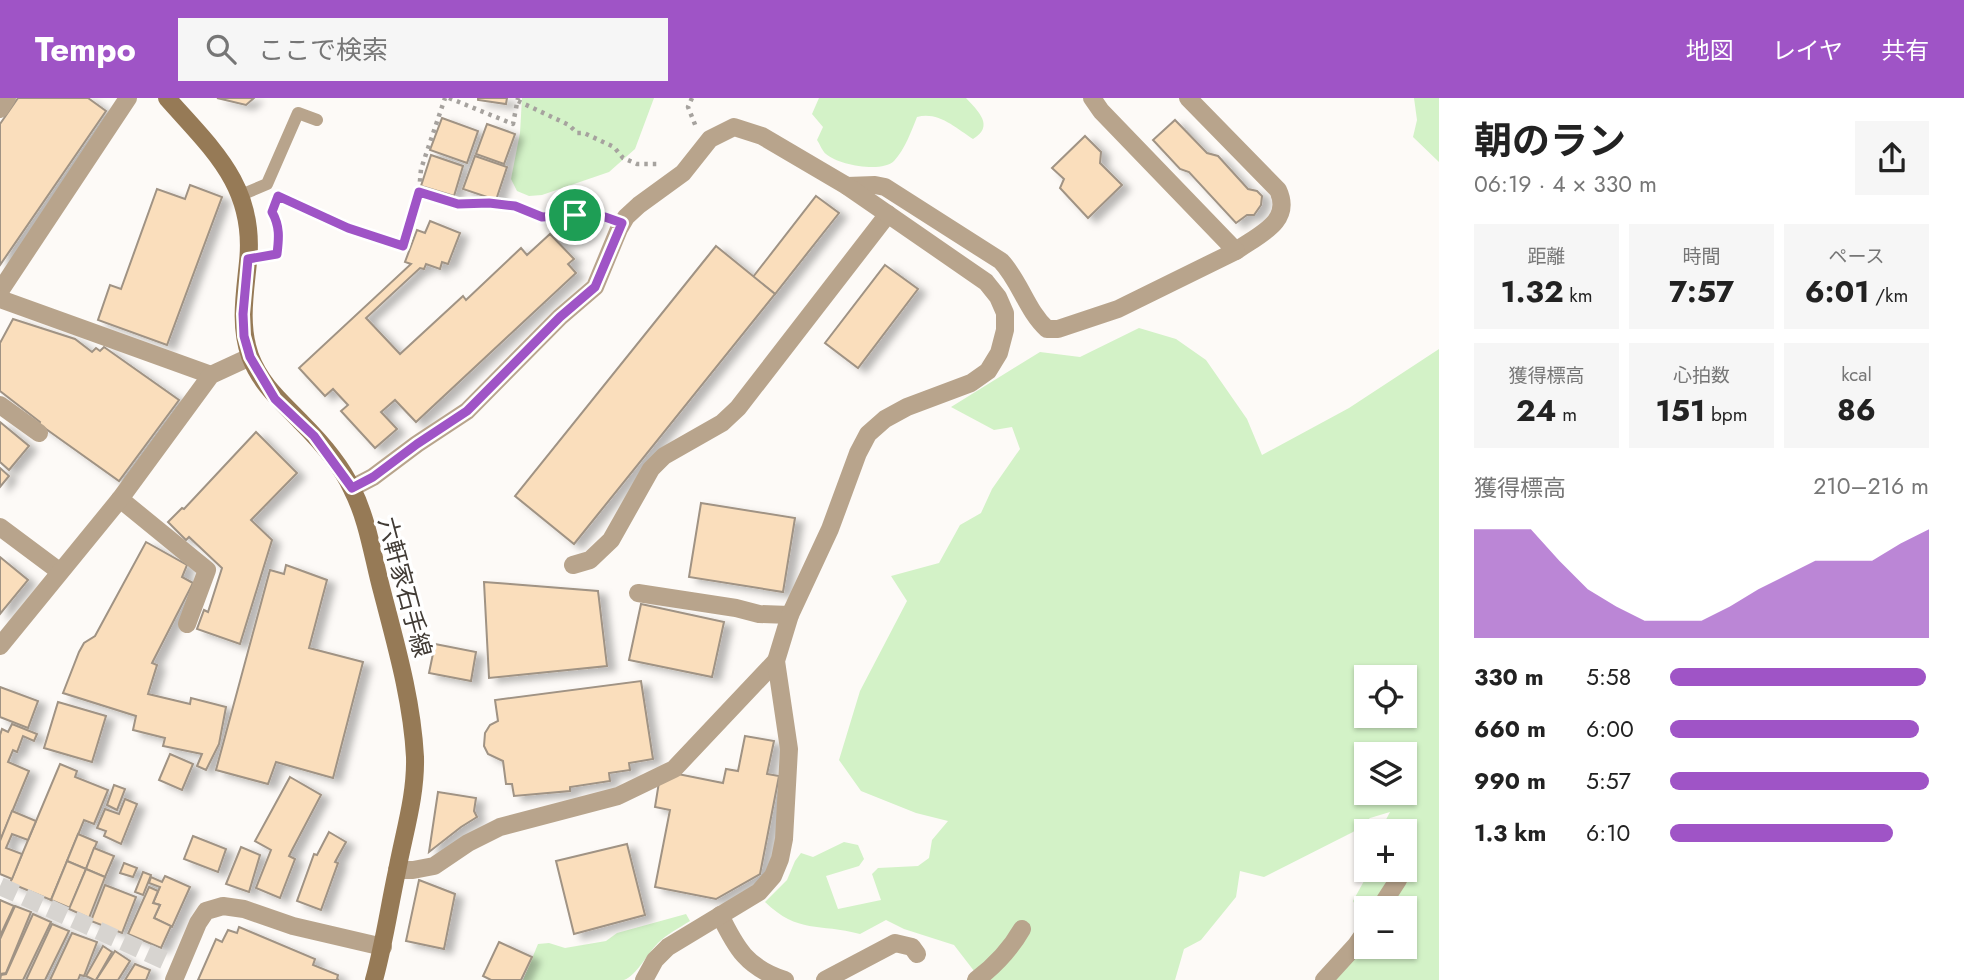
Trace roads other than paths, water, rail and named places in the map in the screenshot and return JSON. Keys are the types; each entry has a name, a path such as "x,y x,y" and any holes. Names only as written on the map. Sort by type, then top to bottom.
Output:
{"main road":[{"name":"六軒家石手線","path":"167,98 234,178 247,219 248,259 243,314 244,336 250,357 275,399 314,436 352,488 361,512 396,645 412,726 415,759 413,792 383,947 374,980"}],"street":[{"path":"0,109 7,98"},
{"path":"0,291 128,98"},
{"path":"1092,98 1101,111 1236,251"},
{"path":"847,186 885,187 1001,261 1010,271 1039,322 1047,329 1058,329 1118,309 1236,251 1275,223 1283,210 1283,201 1278,190 1188,98"},
{"path":"352,488 373,477 467,411 560,317 595,287 622,223 639,205 683,173 710,139 734,127 762,136 847,186 986,282 998,297 1005,313 1006,330 999,353 988,371 971,383 908,407 885,419 868,434 830,529 790,615 776,661 789,749 784,839 773,876 759,892 668,947 655,960 644,980"},
{"path":"573,565 590,560 611,540 651,468 664,456 722,423 738,408 888,214"},
{"path":"0,299 211,375"},
{"path":"0,646 120,499 211,375 250,357"},
{"path":"0,405 39,433"},
{"path":"120,499 207,570 187,624"},
{"path":"0,527 59,571"},
{"path":"638,593 759,614 790,615"},
{"path":"397,870 434,866 468,843 500,827 618,796 674,769 776,661"},
{"path":"174,980 198,923 206,911 223,906 244,909 293,926 383,947"},
{"path":"720,915 734,946 765,971 785,980"},
{"path":"976,980 997,964 1012,947 1022,929"},
{"path":"825,980 895,943 912,947 917,954"},
{"path":"1324,980 1354,948"}],"lane":[{"path":"241,195 267,184 298,113 317,120"}],"tunnel":[{"path":"0,886 179,967"}]}
